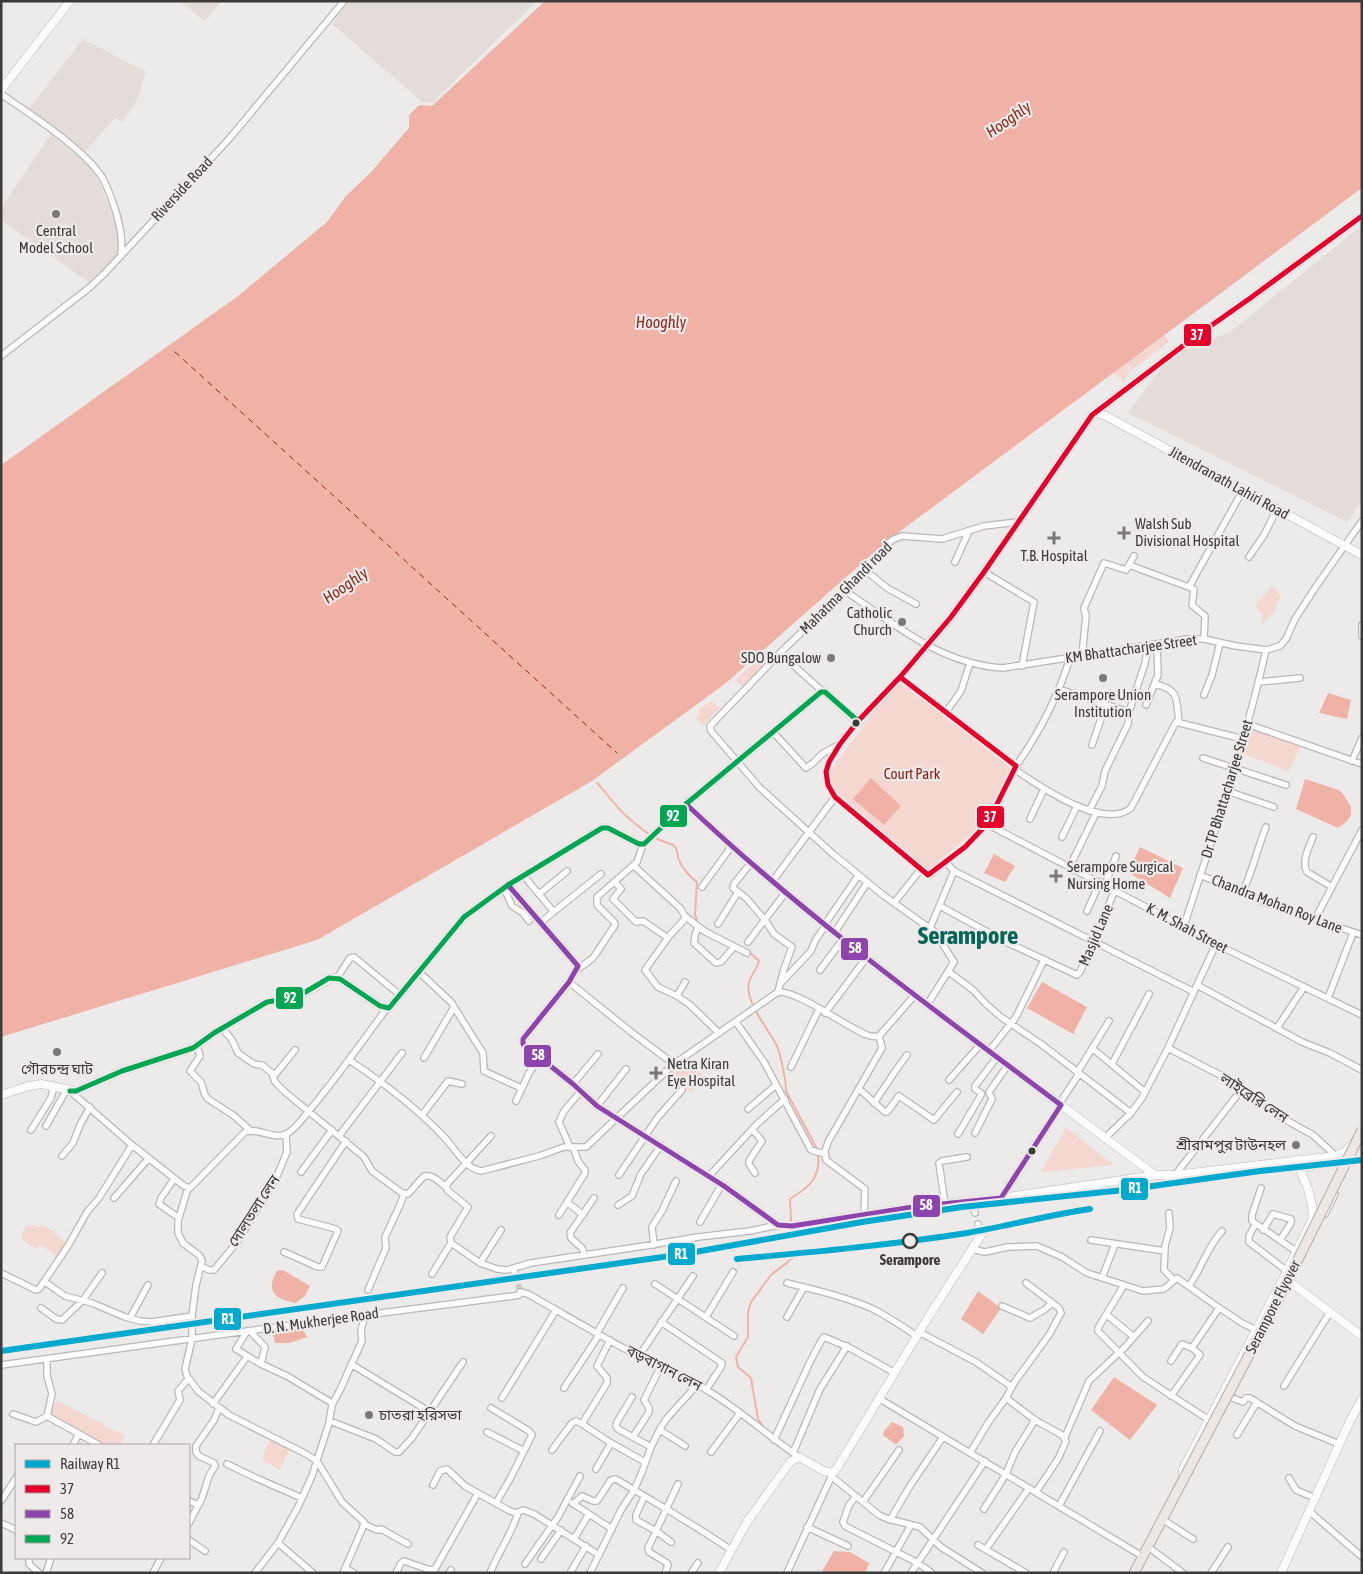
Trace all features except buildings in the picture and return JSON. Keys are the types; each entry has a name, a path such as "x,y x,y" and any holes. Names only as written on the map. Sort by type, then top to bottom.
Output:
{"main road":[{"name":"Serampore Flyover","path":"1134,1573 1278,1300 1362,1130"}],"street":[{"path":"70,1 1,92 61,137 99,173 106,185 122,235 121,254"},
{"name":"Riverside Road","path":"1,356 89,288 229,139 344,1"},
{"path":"1070,658 1059,689 1037,734 1015,767 987,824 965,847 928,875 835,797 828,784 826,772 827,766 840,744 950,617 984,572 1089,419 1107,403 1192,339 1362,216"},
{"name":"Jitendranath Lahiri Road","path":"1096,413 1106,416 1362,555"},
{"path":"1189,587 1243,490"},
{"path":"1249,557 1264,535 1277,509"},
{"path":"1266,650 1275,649 1286,639 1302,607 1362,521"},
{"name":"Mahatma Ghandi road","path":"738,762 710,728 711,724 886,547 898,537 942,539 984,526 1018,522"},
{"path":"955,562 969,531"},
{"path":"1082,656 1086,616 1084,608 1104,563 1126,570 1134,556"},
{"path":"1129,565 1194,590 1192,605 1205,616 1204,640"},
{"path":"865,570 887,588 916,604"},
{"path":"984,572 1034,602 1022,666"},
{"name":"KM Bhattacharjee Street","path":"844,590 926,646 987,668 1022,666 1187,639 1266,650"},
{"path":"1362,626 1362,636"},
{"path":"1204,695 1212,675 1220,643"},
{"path":"1146,705 1159,672 1157,644"},
{"path":"1089,811 1102,786 1105,771 1128,724 1129,712 1145,663 1146,646"},
{"name":"Dr TP Bhattacharjee Street","path":"1184,926 1243,739 1266,650"},
{"path":"780,653 858,721"},
{"path":"946,712 961,691 970,663"},
{"path":"900,677 1044,789 1077,806 1096,813 1117,814 1131,808 1140,794 1173,725 1178,722 1243,739"},
{"path":"1259,682 1300,678"},
{"path":"1155,684 1174,692 1178,708 1178,722"},
{"path":"1059,689 1129,712"},
{"path":"778,1225 722,1184 661,1144 597,1106 523,1044 522,1040 578,968 593,958 615,925 596,902 597,897 634,866 639,859 643,844 686,804 822,691"},
{"path":"1092,745 1106,704"},
{"path":"1247,724 1362,764"},
{"path":"772,732 806,768 822,754 840,744"},
{"path":"1352,761 1362,738"},
{"path":"1204,758 1286,785"},
{"path":"738,762 760,788 858,876 937,935 954,961 927,1005"},
{"path":"1030,820 1044,789"},
{"path":"1227,790 1274,807"},
{"path":"772,882 835,797"},
{"path":"686,804 750,864 825,925 980,1045 1156,1174"},
{"path":"1062,837 1077,806"},
{"path":"1069,868 1096,813"},
{"name":"K. M. Shah Street","path":"987,824 1216,944 1362,1014"},
{"path":"1242,892 1252,872 1257,849 1266,827"},
{"path":"197,1046 200,1056 190,1070 201,1082 205,1095 211,1101 233,1115 251,1130 280,1136 286,1135 294,1129 308,1112 387,1008 400,995 464,917 506,886 602,828 608,828 639,844 643,844"},
{"path":"1315,920 1362,830"},
{"path":"1313,837 1305,862 1305,869 1332,887"},
{"path":"702,888 731,847"},
{"path":"1088,911 1116,856"},
{"path":"946,862 954,871 1194,992"},
{"path":"349,1060 381,1081 422,1115 467,1164 474,1169 482,1171 540,1156 564,1147 587,1147 616,1117 674,1064 778,992 792,947 774,934 746,898 733,888 733,885 750,864"},
{"path":"634,866 698,927 747,953"},
{"path":"894,903 921,869"},
{"path":"539,894 567,871"},
{"path":"930,928 954,871"},
{"path":"541,922 601,874"},
{"name":"Chandra Mohan Roy Lane","path":"1200,875 1315,920 1362,935"},
{"path":"524,876 554,912"},
{"path":"780,984 811,951 816,939 858,876"},
{"path":"615,882 621,889 613,899 636,922 643,921 668,938"},
{"path":"835,932 867,883"},
{"path":"506,886 511,904 524,913 528,921"},
{"path":"506,886 541,922 576,963 578,968"},
{"name":"Masjid Lane","path":"940,906 1004,941 1078,975 1115,890"},
{"path":"718,924 738,892"},
{"path":"748,942 785,893"},
{"path":"685,916 684,920 668,938 645,970 658,987 689,1004 719,1033"},
{"path":"698,927 694,943 716,963 721,962 734,947"},
{"name":"Chandra Mohan Roy Lane","path":"1328,998 1353,933"},
{"path":"820,970 843,939"},
{"path":"1105,1138 1131,1113 1145,1092 1168,1048 1216,944"},
{"path":"337,978 350,958 354,957 400,995"},
{"path":"825,1013 867,958"},
{"path":"988,1051 1019,1012 1044,960"},
{"path":"418,972 452,1003 483,1053 484,1071 522,1088"},
{"path":"949,972 973,990 986,1004 1010,1023 1041,1044 1131,1113"},
{"path":"1,1095 34,1085 76,1090 122,1071 197,1046 222,1028 267,1002 297,997 329,978 337,978 380,1006 387,1008"},
{"path":"569,982 674,1064"},
{"path":"677,996 685,982"},
{"path":"1197,985 1362,1070"},
{"path":"1278,1028 1304,986"},
{"path":"778,992 795,996 869,1036 879,1036 915,995"},
{"path":"1112,1064 1149,994"},
{"path":"424,1058 454,1006"},
{"path":"791,1067 819,1009"},
{"path":"1001,1198 1109,1021"},
{"path":"736,1022 760,1056 811,1150 825,1154"},
{"path":"222,1028 232,1040 238,1053 254,1064 263,1066 274,1076 275,1082 279,1086 364,1157 372,1171 404,1194"},
{"path":"864,1215 865,1189 828,1161 825,1154 828,1142 882,1048 879,1036"},
{"path":"949,1080 980,1045"},
{"path":"1092,1048 1145,1092"},
{"name":"লাইব্রেরি লেন","path":"1168,1048 1224,1077 1286,1120 1313,1135 1336,1156"},
{"path":"274,1076 295,1050"},
{"path":"339,1136 402,1052"},
{"path":"573,1084 598,1054"},
{"path":"874,1103 907,1056"},
{"path":"516,1101 529,1073 540,1057"},
{"path":"958,1134 980,1095 974,1088 975,1086 997,1057"},
{"path":"975,1133 992,1099 989,1092 1008,1065"},
{"path":"597,1106 626,1069"},
{"path":"422,1115 448,1081 462,1084"},
{"path":"748,1109 776,1085"},
{"path":"31,1130 51,1098 54,1086"},
{"path":"859,1089 886,1112 897,1097 901,1096 934,1120 957,1092"},
{"path":"1176,1175 1242,1089"},
{"path":"68,1090 132,1145 188,1188"},
{"path":"46,1126 68,1090"},
{"path":"618,1175 658,1117 682,1090"},
{"path":"559,1215 585,1171 559,1124 564,1111 581,1091"},
{"path":"708,1176 773,1108 785,1099"},
{"path":"62,1156 73,1142 90,1108"},
{"path":"752,1129 762,1141 750,1161 750,1166 755,1173"},
{"path":"251,1130 242,1135 188,1188 178,1218 178,1233 183,1243 201,1257 192,1316 192,1339 185,1369 188,1378 198,1391 234,1418 317,1461 341,1501 364,1524 377,1530 381,1529 408,1544"},
{"path":"301,1172 332,1130"},
{"path":"451,1243 480,1263 497,1269 513,1269 525,1264 698,1237 750,1231 778,1225 792,1226 945,1204 972,1202 1156,1174 1176,1175 1336,1156 1345,1152 1362,1134"},
{"name":"দোলতলা লেন","path":"200,1266 214,1270 240,1237 279,1173 287,1152 286,1135"},
{"path":"446,1187 458,1171 467,1164 491,1136"},
{"path":"284,1252 322,1267 338,1231 298,1219 297,1214 346,1142"},
{"path":"618,1205 632,1196 641,1174 661,1144"},
{"path":"1,1273 37,1290 45,1282 87,1212 99,1198 132,1145"},
{"path":"945,1204 939,1163 967,1157"},
{"path":"114,1198 149,1158"},
{"path":"1182,1482 1183,1469 1313,1218 1314,1213 1308,1189 1296,1160"},
{"path":"404,1194 408,1194 427,1175 434,1178 467,1204 468,1208 450,1237 451,1243 432,1274"},
{"path":"174,1178 159,1204 178,1218"},
{"path":"654,1245 652,1227 676,1181"},
{"path":"700,1222 722,1184"},
{"path":"1261,1188 1251,1218 1255,1225 1297,1252"},
{"path":"368,1290 386,1248 384,1237 404,1194"},
{"path":"1177,1491 1183,1486 1335,1194"},
{"path":"585,1255 582,1248 570,1235 594,1198"},
{"path":"567,1202 583,1215"},
{"path":"1169,1213 1170,1228 1165,1251 1165,1271 1174,1280"},
{"path":"1263,1230 1273,1214 1291,1219 1292,1221 1280,1240"},
{"path":"1255,1225 1249,1236 1249,1242 1287,1271"},
{"path":"480,1263 501,1230"},
{"path":"787,1573 832,1474 971,1250 979,1230"},
{"path":"1189,1286 1202,1265 1210,1245 1222,1232"},
{"path":"1091,1240 1165,1251"},
{"path":"1102,1278 1115,1244"},
{"path":"971,1250 985,1252 1008,1247 1038,1246 1062,1257 1087,1273 1143,1291 1161,1290 1178,1278 1219,1308 1256,1330"},
{"path":"513,1269 516,1276"},
{"path":"706,1317 733,1272"},
{"path":"41,1308 60,1320 82,1300 102,1273"},
{"path":"639,1356 692,1276"},
{"path":"45,1282 65,1296 82,1300 130,1318 152,1322 192,1316"},
{"path":"1290,1282 1362,1336"},
{"path":"787,1283 844,1298 875,1310 918,1334 976,1362 1012,1387"},
{"path":"970,1452 1060,1316 1061,1311 1052,1302 1026,1283"},
{"path":"654,1284 734,1336"},
{"path":"130,1318 148,1285"},
{"path":"1124,1285 1098,1331 1138,1372 1209,1420"},
{"path":"787,1317 804,1287"},
{"path":"564,1388 598,1334 623,1288"},
{"name":"বড়বাগান লেন","path":"520,1292 528,1294 598,1334 706,1390 796,1455"},
{"name":"D. N. Mukherjee Road","path":"1,1365 513,1296 519,1295 520,1292"},
{"path":"1002,1306 1030,1318 1044,1310 1052,1302"},
{"path":"1192,1348 1219,1308"},
{"path":"502,1398 556,1310"},
{"path":"1284,1386 1330,1312"},
{"path":"1107,1315 1134,1337"},
{"path":"255,1573 278,1543 302,1498 330,1422 332,1403 339,1394 362,1341 365,1316"},
{"path":"1036,1492 1066,1443 1065,1437 1089,1381 1120,1352 1148,1321"},
{"path":"661,1322 722,1362 721,1367 706,1390"},
{"path":"261,1364 265,1347 249,1331 236,1349 261,1364 287,1376 332,1403"},
{"path":"774,1440 821,1341 826,1337 895,1373"},
{"path":"582,1424 607,1383 607,1378 597,1366 610,1340"},
{"path":"1171,1361 1182,1344 1192,1348 1200,1356 1171,1396"},
{"path":"719,1573 746,1522 796,1455 822,1385 846,1346"},
{"path":"213,1404 246,1358 249,1357"},
{"path":"13,1414 36,1422 47,1416 52,1394 47,1376 47,1359"},
{"path":"330,1422 371,1437 397,1453 409,1442 462,1362"},
{"path":"351,1364 430,1412"},
{"path":"633,1437 648,1412 649,1408 644,1400 661,1366"},
{"path":"154,1444 180,1400 178,1391 188,1378"},
{"path":"590,1573 621,1510 634,1490 660,1430 668,1417 697,1385"},
{"path":"632,1397 616,1424 618,1429 651,1447"},
{"path":"1230,1397 1240,1402 1250,1398 1295,1426 1340,1444"},
{"path":"1006,1398 1035,1420 1065,1437"},
{"path":"880,1399 1142,1556"},
{"path":"1281,1573 1362,1399"},
{"path":"1237,1435 1257,1402"},
{"path":"190,1520 204,1493 215,1464 199,1456 196,1452 196,1446 212,1424 219,1408"},
{"path":"492,1408 531,1433 531,1437 496,1503"},
{"path":"711,1452 740,1413"},
{"path":"47,1416 97,1444"},
{"path":"984,1509 1006,1474 1015,1452 1035,1420"},
{"path":"552,1450 574,1422 582,1424 645,1462"},
{"path":"660,1430 685,1446"},
{"path":"1059,1506 1100,1431"},
{"path":"487,1432 524,1451"},
{"path":"73,1444 78,1434"},
{"path":"890,1520 943,1437"},
{"path":"596,1469 611,1443"},
{"path":"863,1502 899,1450"},
{"path":"796,1455 832,1474 879,1515 890,1520 922,1528 941,1546 982,1573"},
{"path":"911,1573 985,1461"},
{"path":"227,1464 252,1477 302,1498"},
{"path":"433,1485 440,1471 445,1469 465,1486 510,1511 518,1513 526,1511 553,1525 600,1555"},
{"path":"525,1564 553,1525 580,1476"},
{"path":"1289,1478 1296,1490 1315,1498"},
{"path":"573,1504 582,1496 596,1501 613,1479 616,1479 686,1520 731,1550"},
{"path":"1,1501 15,1480"},
{"path":"665,1573 667,1563 648,1551 678,1484"},
{"path":"986,1549 1029,1488"},
{"path":"396,1573 404,1561 430,1570 435,1569 478,1493"},
{"path":"856,1496 849,1505 844,1524 918,1563 932,1573"},
{"path":"644,1497 635,1519 671,1542"},
{"path":"566,1500 612,1529"},
{"path":"190,1501 198,1505"},
{"path":"1309,1511 1360,1554"},
{"path":"490,1573 518,1513"},
{"path":"574,1539 589,1514"},
{"path":"1162,1520 1193,1539"},
{"path":"1,1524 15,1530"},
{"path":"354,1573 344,1570 364,1524"},
{"path":"884,1573 911,1525"},
{"path":"807,1527 848,1546"},
{"path":"541,1559 560,1530"},
{"path":"190,1541 205,1551"},
{"path":"278,1543 313,1573"},
{"path":"978,1544 1026,1573"},
{"path":"570,1573 586,1546"},
{"path":"1147,1546 1183,1573"},
{"path":"1211,1573 1228,1547"},
{"path":"1053,1573 1064,1552"},
{"path":"29,1559 29,1564 39,1573"},
{"path":"46,1573 51,1559"},
{"path":"154,1573 160,1559"},
{"path":"691,1573 698,1562"},
{"path":"968,1573 973,1566"}],"shaded area":[{"path":"178,1 222,1 205,21"},
{"path":"348,1 537,1 432,103 421,101 332,24"},
{"path":"83,39 146,72 138,98 123,122 115,118 84,153 28,110"},
{"name":"Central Model School","path":"51,134 88,165 100,183 124,246 91,284 1,220 1,208"},
{"path":"1362,225 1362,501 1347,522 1128,413 1173,352 1229,333"}],"green space":[{"path":"1161,329 1169,342 1131,371 1127,363 1129,372 1123,382 1110,369"},
{"path":"1272,587 1281,595 1275,610 1262,624 1263,616 1255,605"},
{"path":"768,650 773,657 743,687 735,680"},
{"name":"Court Park","path":"897,681 1011,766 982,824 928,871 887,837 829,794 830,771"},
{"path":"712,701 720,708 704,725 696,718 700,708"},
{"path":"1248,729 1301,745 1289,771 1241,753"},
{"path":"683,1062 703,1074 692,1092 681,1088 664,1073"},
{"path":"1066,1127 1114,1165 1041,1172"},
{"path":"43,1225 55,1232 56,1235 67,1243 57,1257 41,1245 36,1249 23,1240 22,1234 26,1226 38,1227"},
{"path":"57,1400 125,1436 121,1444 100,1444 49,1417"},
{"path":"270,1439 291,1446 280,1470 262,1460"}],"water":[{"name":"Hooghly","path":"545,1 1362,1 1362,188 887,541 726,683 592,781 317,940 1,1037 1,465 238,296 327,222 346,196 372,171 409,128 409,115 419,105 432,106"},
{"path":"1328,693 1351,700 1347,719 1319,713"},
{"path":"871,778 901,806 884,825 853,799"},
{"path":"1305,779 1339,790 1343,794 1351,807 1351,815 1346,822 1338,828 1296,809"},
{"path":"1140,847 1183,868 1170,898 1128,872"},
{"path":"994,854 1015,866 1005,882 984,873"},
{"path":"1042,982 1087,1007 1073,1034 1027,1008"},
{"path":"283,1270 310,1286 305,1296 295,1303 277,1296 272,1289 277,1271"},
{"path":"978,1291 1001,1308 983,1334 961,1319"},
{"path":"302,1328 307,1337 289,1343 275,1343 273,1334"},
{"path":"1114,1377 1157,1405 1130,1440 1091,1410"},
{"path":"892,1422 903,1427 904,1436 896,1445 883,1435"},
{"path":"834,1551 850,1552 869,1563 865,1573 821,1573"}],"waterway":[{"path":"597,783 623,813 650,835"},
{"path":"657,839 675,847 682,866 697,882 695,914 698,924"},
{"path":"748,951 759,961 749,982 750,998 777,1046 783,1068 786,1091 817,1149"},
{"path":"791,1221 790,1199 812,1181 818,1169 818,1154"},
{"path":"764,1428 758,1419 751,1378 738,1367 736,1357 748,1337 748,1312 751,1302 771,1275 794,1257"}],"ferry route":[{"path":"175,352 617,753"}],"tunnel":[{"path":"516,1276 520,1291"}],"rail line":[{"name":"R1","path":"1,1351 684,1254 862,1222 962,1207 1124,1190 1260,1171 1362,1160"},
{"name":"R1","path":"737,1259 852,1248 938,1237 1090,1209"}],"transit line":[{"name":"37","path":"900,677 1016,766 987,824 965,847 928,875 835,797 828,785 826,772 829,762 840,744 858,721 900,677 951,617 1092,415 1192,339 1362,216"},
{"name":"92","path":"70,1091 76,1091 122,1071 193,1048 214,1033 267,1002 297,997 329,978 340,979 380,1006 389,1008 464,917 508,885 602,828 608,828 639,844 644,844 686,804 821,692 825,692 858,721"},
{"name":"58","path":"508,885 578,966 569,982 523,1039 523,1044 597,1106 724,1186 778,1225 792,1226 913,1207 1001,1198 1061,1105 822,923 730,845 686,804"}],"place":[{"name":"Central Model School","path":"56,214"},
{"name":"Walsh Sub Divisional Hospital","path":"1124,533"},
{"name":"T.B. Hospital","path":"1054,538"},
{"name":"Catholic Church","path":"902,622"},
{"name":"SDO Bungalow","path":"831,658"},
{"name":"Serampore Union Institution","path":"1103,678"},
{"name":"Serampore Surgical Nursing Home","path":"1056,876"},
{"name":"গৌরচন্দ্র ঘাট","path":"57,1052"},
{"name":"Netra Kiran Eye Hospital","path":"656,1073"},
{"name":"শ্রীরামপুর টাউনহল","path":"1296,1145"},
{"name":"Serampore","path":"910,1241"},
{"name":"চাতরা হরিসভা","path":"369,1415"}],"district":[{"name":"Serampore","path":"968,935"}]}
